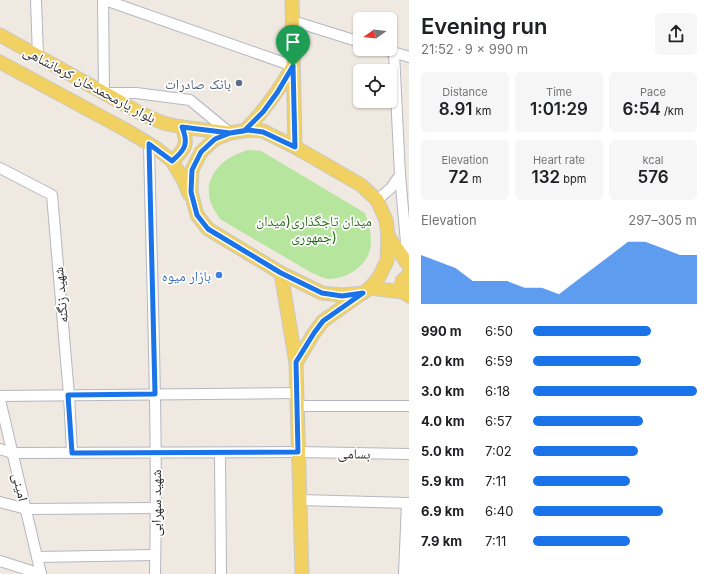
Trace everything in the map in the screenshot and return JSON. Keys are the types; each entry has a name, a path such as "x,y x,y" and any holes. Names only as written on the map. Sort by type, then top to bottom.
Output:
{"main road":[{"path":"292,0 295,147"},
{"name":"بلوار یارمحمدخان کرمانشاهی","path":"0,35 138,112 163,123 230,133"},
{"name":"بلوار یارمحمدخان کرمانشاهی","path":"0,62 126,130 149,144 172,161 184,181 197,215"},
{"path":"244,131 263,112 277,93 293,66"},
{"path":"172,161 178,156 185,146 186,135 182,127"},
{"path":"296,362 323,321 366,291 379,276 387,260 388,236 386,220 377,200 361,185 295,147 263,132 244,131 230,133 215,139 201,152 192,170 191,192 197,215 208,229 281,273 322,293 342,296 366,291 406,294 402,281 409,268 388,236"},
{"path":"281,273 296,362 302,574"}],"street":[{"path":"36,0 38,56"},
{"path":"230,133 190,100 136,93 104,93 104,0 293,66"},
{"path":"293,21 353,40"},
{"path":"397,54 409,57"},
{"path":"394,56 400,175 409,268"},
{"name":"شهید سهرابی","path":"149,144 155,394 155,574"},
{"name":"شهید زنگنه","path":"0,168 52,195 72,453"},
{"path":"377,200 391,188 400,175"},
{"path":"0,396 155,394 297,399 409,406"},
{"name":"امینی","path":"0,400 41,574"},
{"name":"بسامی","path":"0,449 12,453 298,452 409,454"},
{"path":"220,453 221,574"},
{"path":"300,500 408,503 404,574"},
{"path":"0,502 26,509 156,508"},
{"path":"37,557 155,555"},
{"path":"0,561 41,574"}],"green space":[{"name":"میدان تاجگذاری(میدان جمهوری)","path":"248,150 261,151 365,213 371,240 368,255 359,267 345,276 330,279 323,278 220,219 209,197 209,187 212,176 223,162"}],"place":[{"name":"بانک صادرات","path":"239,83"},
{"name":"بازار میوه","path":"219,275"}],"route":[{"path":"293,66 277,93 263,112 244,131 230,133 182,127 186,135 185,146 183,151 172,161 149,144 155,394 68,395 72,453 298,452 296,362 323,321 363,293 342,296 322,293 281,273 208,229 197,215 191,192 192,170 201,152 215,139 230,133 248,130 263,132 295,147 293,66"}]}
